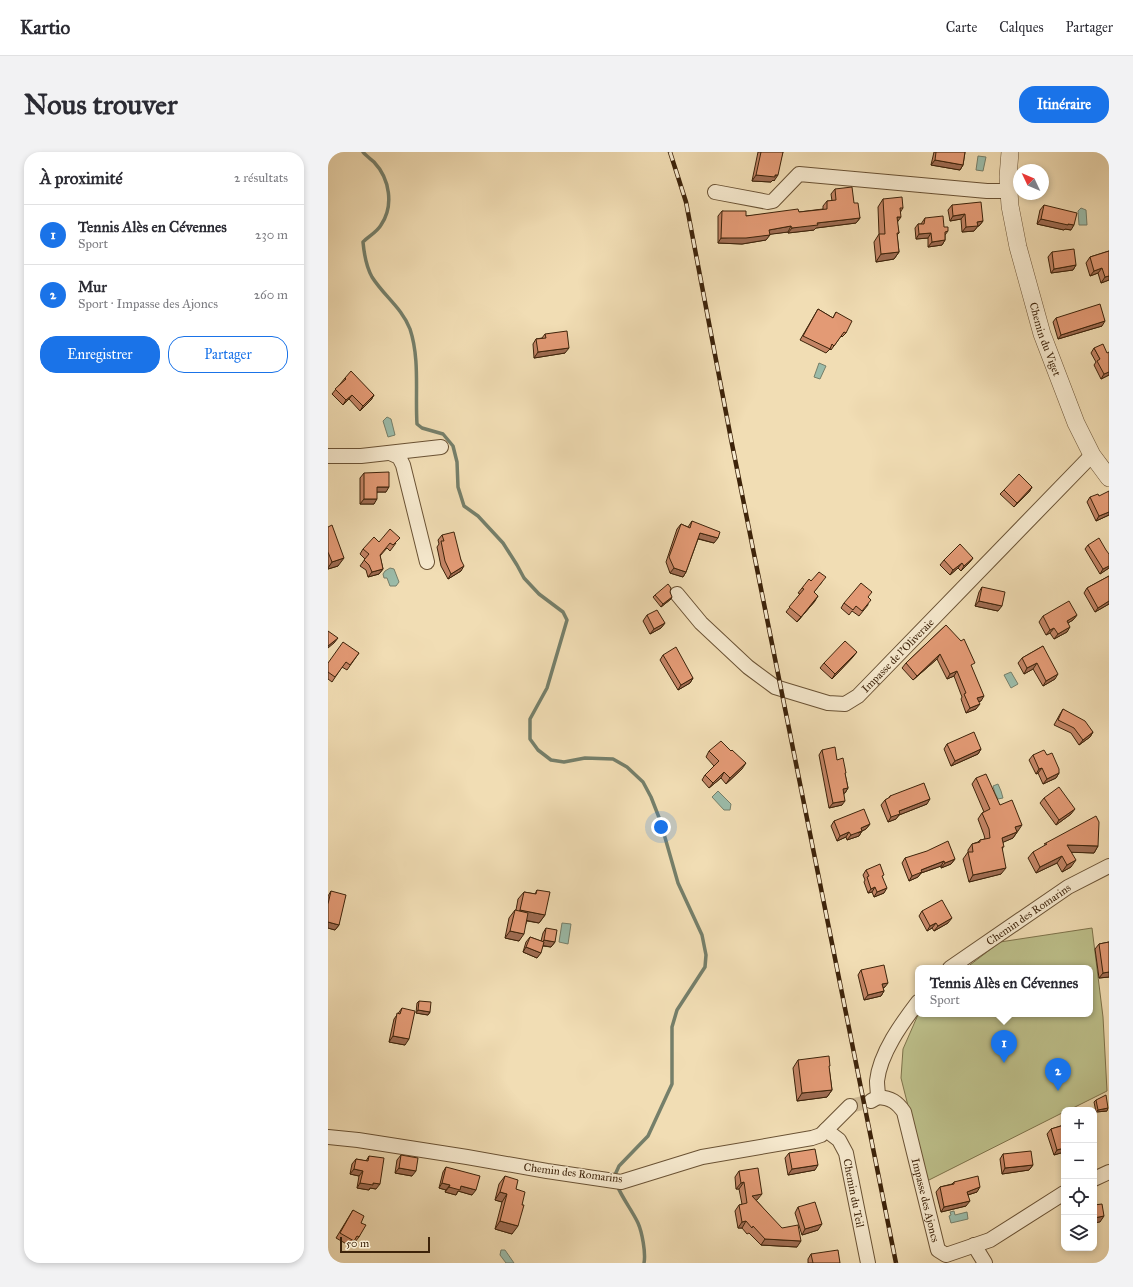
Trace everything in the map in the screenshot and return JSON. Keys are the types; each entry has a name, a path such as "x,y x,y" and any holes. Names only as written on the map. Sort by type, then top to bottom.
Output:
{"street":[{"name":"Chemin du Viget","path":"1010,152 1008,191 1010,206 1018,247 1042,334 1076,423 1092,455 1109,478"},
{"path":"714,192 768,202 773,200 799,174 987,191 1008,191"},
{"path":"328,456 361,456 441,447"},
{"path":"390,453 399,457 403,465 427,562"},
{"name":"Impasse de l'Oliveraie","path":"677,594 701,623 748,666 774,687 828,703 845,704 858,696 1092,455"},
{"name":"Chemin des Romarins","path":"954,965 1068,887 1109,866"},
{"name":"Impasse des Ajoncs","path":"915,1006 901,1025 884,1058 877,1081 875,1099 887,1097 897,1102 904,1112 938,1250 946,1254 990,1240 1061,1195"},
{"name":"Chemin des Romarins","path":"328,1137 358,1140 467,1157 547,1172 621,1182 702,1157 821,1136 850,1106"},
{"name":"Chemin du Teil","path":"826,1130 839,1140 846,1153 868,1263"},
{"path":"1097,1178 1109,1172"},
{"path":"974,1245 985,1263"}],"green space":[{"path":"1092,928 1103,1017 1107,1091 1075,1107 1061,1107 1061,1114 927,1181 901,1078 903,1049 917,1017 1093,1017 1093,965 970,965 1000,942"}],"shaded area":[{"path":"978,156 986,157 983,171 976,170"},
{"path":"1081,208 1086,210 1087,225 1079,225 1078,211"},
{"path":"819,363 826,366 820,379 814,377"},
{"path":"387,417 391,419 395,435 388,437 383,421"},
{"path":"390,568 394,569 399,582 396,586 390,586 387,578 384,578 383,574"},
{"path":"1011,672 1018,684 1011,688 1004,675"},
{"path":"998,784 1003,798 998,799 993,786"},
{"path":"718,791 731,804 730,810 724,810 712,797"},
{"path":"562,923 571,924 568,944 559,942"},
{"path":"954,1211 955,1215 967,1212 968,1219 951,1223 949,1216 951,1215 950,1212"},
{"path":"501,1250 505,1250 514,1263 506,1263 500,1255"}],"building":[{"path":"761,152 783,152 778,175 775,175 775,177 756,175"},
{"path":"936,152 965,152 963,165 935,160"},
{"path":"852,187 854,203 858,203 860,218 817,223 818,225 792,228 791,226 769,230 770,235 746,238 721,238 722,211 746,211 746,216 798,209 799,212 827,209 827,201 836,200 835,189"},
{"path":"902,197 903,208 900,208 901,217 897,217 899,252 881,254 879,234 885,234 883,199"},
{"path":"981,202 983,221 977,222 978,226 966,227 965,214 953,216 952,205"},
{"path":"1044,205 1077,213 1074,225 1041,219"},
{"path":"943,216 944,227 948,227 948,231 945,232 945,240 932,242 931,233 919,234 918,224 924,224 925,218"},
{"path":"1074,249 1076,265 1054,269 1052,252"},
{"path":"1109,251 1109,276 1105,277 1102,268 1094,271 1090,257"},
{"path":"1100,304 1105,321 1061,335 1056,318"},
{"path":"818,309 833,318 836,312 852,321 846,333 844,332 834,346 832,344 830,349 803,336"},
{"path":"567,331 569,348 538,352 536,339 546,338 545,334"},
{"path":"1103,344 1107,353 1109,352 1109,372 1104,374 1097,361 1100,359 1094,348"},
{"path":"351,371 374,395 363,406 352,395 346,400 335,389 346,379 345,378"},
{"path":"389,472 389,487 377,487 377,499 364,499 364,473"},
{"path":"1019,474 1032,487 1017,503 1004,490"},
{"path":"1109,491 1109,512 1099,516 1090,497 1098,494 1099,496"},
{"path":"692,521 720,532 718,538 700,533 686,572 674,568 669,557 681,524 690,528"},
{"path":"332,525 344,558 332,562 328,552 328,527"},
{"path":"390,529 400,538 393,545 390,543 380,555 383,569 372,572 369,565 364,560 369,554 363,549 374,537 379,542"},
{"path":"454,532 464,566 451,574 445,561 441,541 444,541 442,535"},
{"path":"1099,538 1109,554 1109,566 1103,569 1088,545"},
{"path":"960,544 973,558 964,566 962,563 953,570 944,560"},
{"path":"819,572 826,577 814,592 818,596 801,617 789,607 804,589 802,588 809,579 811,581"},
{"path":"1109,576 1109,601 1098,608 1087,588"},
{"path":"861,583 872,592 868,597 871,600 862,611 856,606 853,610 844,603"},
{"path":"668,584 671,588 670,592 672,597 663,604 655,595"},
{"path":"982,587 1005,592 1002,606 979,601"},
{"path":"1069,601 1077,615 1067,621 1070,627 1058,634 1054,628 1050,630 1043,616"},
{"path":"657,610 665,623 654,629 647,615"},
{"path":"946,625 961,641 964,639 975,663 971,665 984,696 977,698 980,704 970,708 957,671 950,674 940,654 917,676 906,663"},
{"path":"328,631 338,638 328,646"},
{"path":"845,641 857,652 835,674 824,663"},
{"path":"343,642 359,653 350,665 346,662 335,677 328,672 328,663"},
{"path":"1043,646 1058,674 1046,681 1037,663 1027,668 1022,658"},
{"path":"676,647 693,678 681,685 663,655"},
{"path":"1063,709 1085,721 1093,732 1083,740 1074,728 1058,720"},
{"path":"974,732 981,749 955,761 947,744"},
{"path":"721,741 746,763 730,778 724,772 713,783 705,775 719,761 709,751"},
{"path":"835,747 837,760 843,758 848,788 843,789 845,801 833,803 822,750"},
{"path":"1044,750 1047,755 1052,753 1059,769 1059,773 1047,779 1042,768 1039,769 1033,755"},
{"path":"986,774 1000,805 1012,800 1022,825 1015,827 1017,832 1002,838 1006,868 973,875 968,852 973,852 972,844 980,842 980,840 990,838 989,829 982,813 990,809 976,778"},
{"path":"924,783 930,799 899,811 900,814 891,817 885,800 890,796"},
{"path":"1059,787 1075,809 1059,820 1044,798"},
{"path":"864,809 870,824 861,828 862,831 851,835 849,832 840,836 834,821"},
{"path":"1096,816 1099,822 1098,846 1067,845 1076,860 1067,865 1062,856 1040,867 1033,852 1047,844 1044,844"},
{"path":"948,841 955,859 931,866 912,876 905,858 927,851"},
{"path":"880,864 884,875 882,876 887,888 877,892 875,887 871,889 867,877 869,876 866,870"},
{"path":"537,890 550,892 545,915 520,910 524,892 536,894"},
{"path":"331,891 346,895 339,925 328,922 328,904"},
{"path":"942,900 952,918 938,926 936,923 930,926 922,911"},
{"path":"515,910 528,913 524,934 510,931"},
{"path":"546,928 557,930 555,942 544,940"},
{"path":"530,937 544,942 541,953 526,947"},
{"path":"1109,942 1109,972 1103,973 1099,944"},
{"path":"884,965 888,983 882,984 884,991 868,995 861,970"},
{"path":"419,1001 431,1002 430,1012 418,1010"},
{"path":"402,1008 415,1011 409,1039 393,1036 397,1013 400,1014"},
{"path":"829,1056 832,1090 802,1093 798,1060"},
{"path":"1106,1095 1108,1108 1098,1110 1096,1100"},
{"path":"1061,1126 1061,1149 1057,1150 1051,1129"},
{"path":"815,1149 818,1165 792,1169 789,1153"},
{"path":"1031,1151 1033,1165 1005,1168 1003,1154"},
{"path":"401,1155 418,1158 416,1171 399,1168"},
{"path":"369,1156 384,1158 380,1184 373,1183 373,1185 360,1183 363,1171 354,1169 356,1159 368,1161"},
{"path":"446,1167 480,1176 476,1190 461,1186 460,1190 442,1183"},
{"path":"758,1168 762,1194 752,1196 782,1228 798,1225 801,1241 765,1239 753,1226 752,1228 746,1221 742,1222 739,1205 747,1203 744,1182 741,1183 739,1171"},
{"path":"505,1176 518,1180 516,1189 525,1192 522,1205 524,1205 518,1226 500,1221 507,1194 500,1192"},
{"path":"978,1176 980,1187 967,1192 970,1201 944,1207 940,1187"},
{"path":"815,1202 822,1224 805,1229 798,1207"},
{"path":"1102,1204 1104,1216 1097,1217 1097,1205"},
{"path":"353,1210 364,1216 361,1223 366,1225 359,1237 357,1236 354,1241 340,1233"},
{"path":"838,1250 840,1263 813,1263 811,1254"}],"waterway":[{"path":"363,152 374,162 384,176 387,184 389,201 388,210 380,227 363,242 365,256 372,277 398,308 410,329 416,364 417,424 422,428 443,434 453,446 457,462 458,487 464,506 478,516 503,543 524,578 539,594 563,612 567,620 547,688 530,719 530,739 538,750 551,760 564,762 585,758 613,759 627,767 643,782 660,820 678,883 702,935 706,955 705,967 677,1010 672,1027 672,1084 648,1136 619,1166 614,1177"},
{"path":"617,1185 636,1218 644,1248 644,1263"}],"tunnel":[{"path":"850,1106 871,1101"}],"railway":[{"path":"670,152 686,202 731,439 896,1263"}],"place":[{"name":"Tennis Alès en Cévennes","path":"1004,1063"},
{"name":"Mur","path":"1058,1091"}]}
